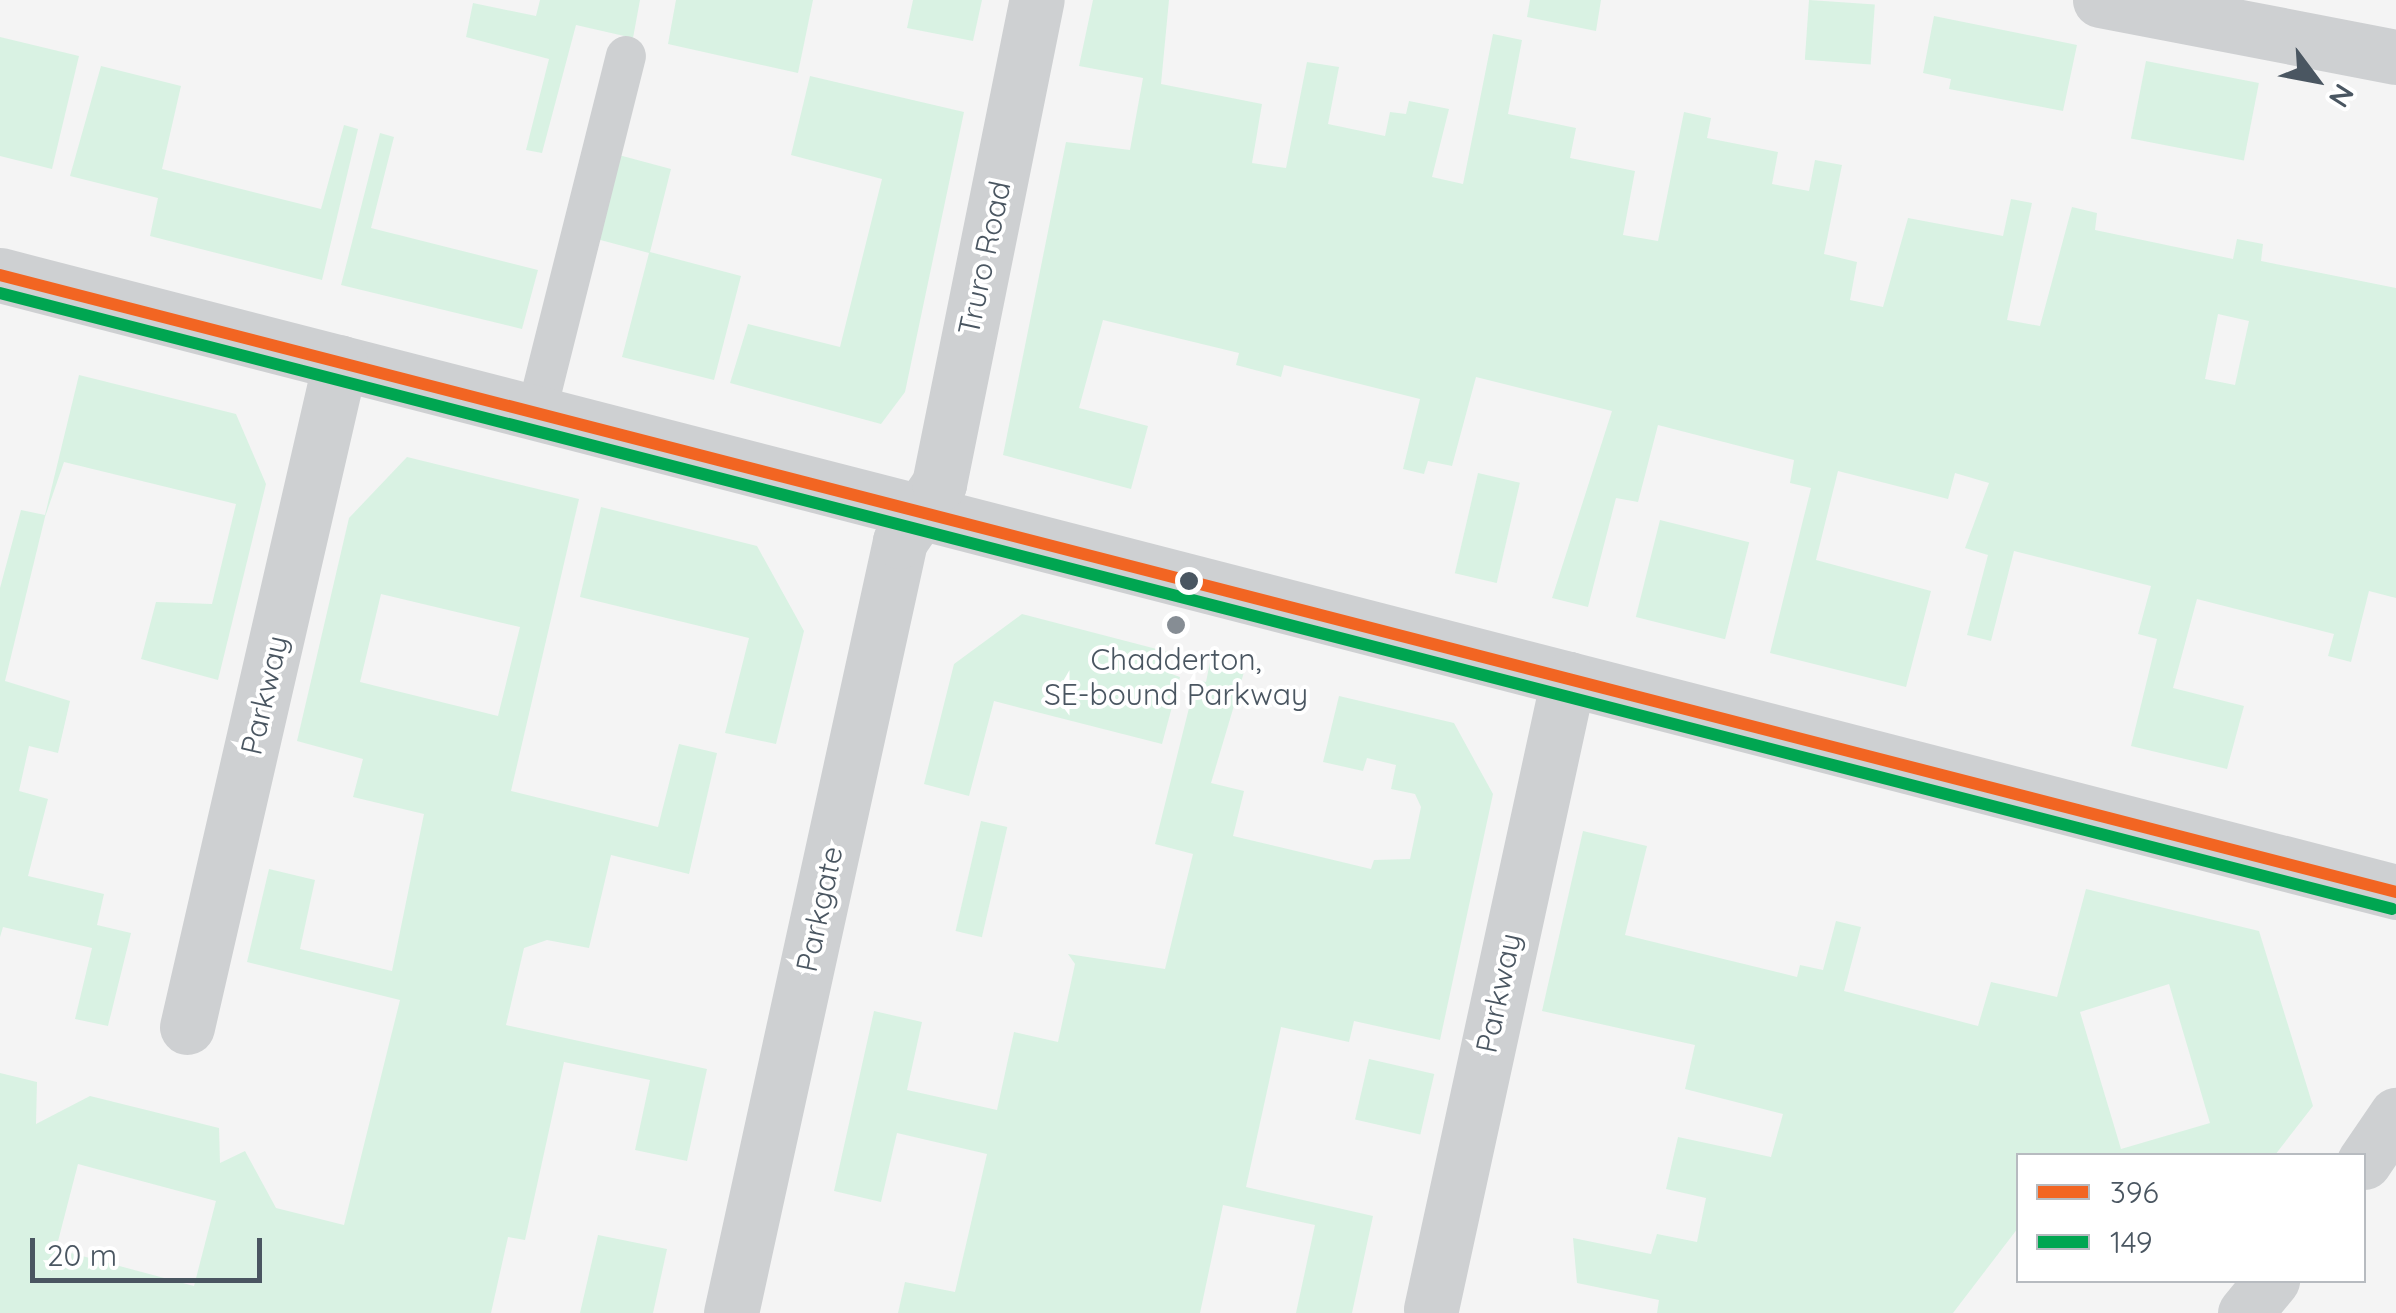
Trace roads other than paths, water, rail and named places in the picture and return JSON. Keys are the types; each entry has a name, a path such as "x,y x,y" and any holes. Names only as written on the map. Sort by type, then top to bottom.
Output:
{"street":[{"name":"Truro Road","path":"920,511 938,484 1037,0"},
{"path":"2100,0 2396,57"},
{"path":"0,275 2396,892"},
{"name":"Parkway","path":"186,1027 340,362"},
{"name":"Parkgate","path":"731,1313 900,541 920,511"},
{"name":"Parkway","path":"1430,1308 1568,679"},
{"path":"2366,1159 2396,1115"},
{"path":"2245,1313 2270,1283"}],"lane":[{"path":"536,414 626,56"}],"place":[{"name":"Chadderton, SE-bound Parkway","path":"1176,625"}]}
